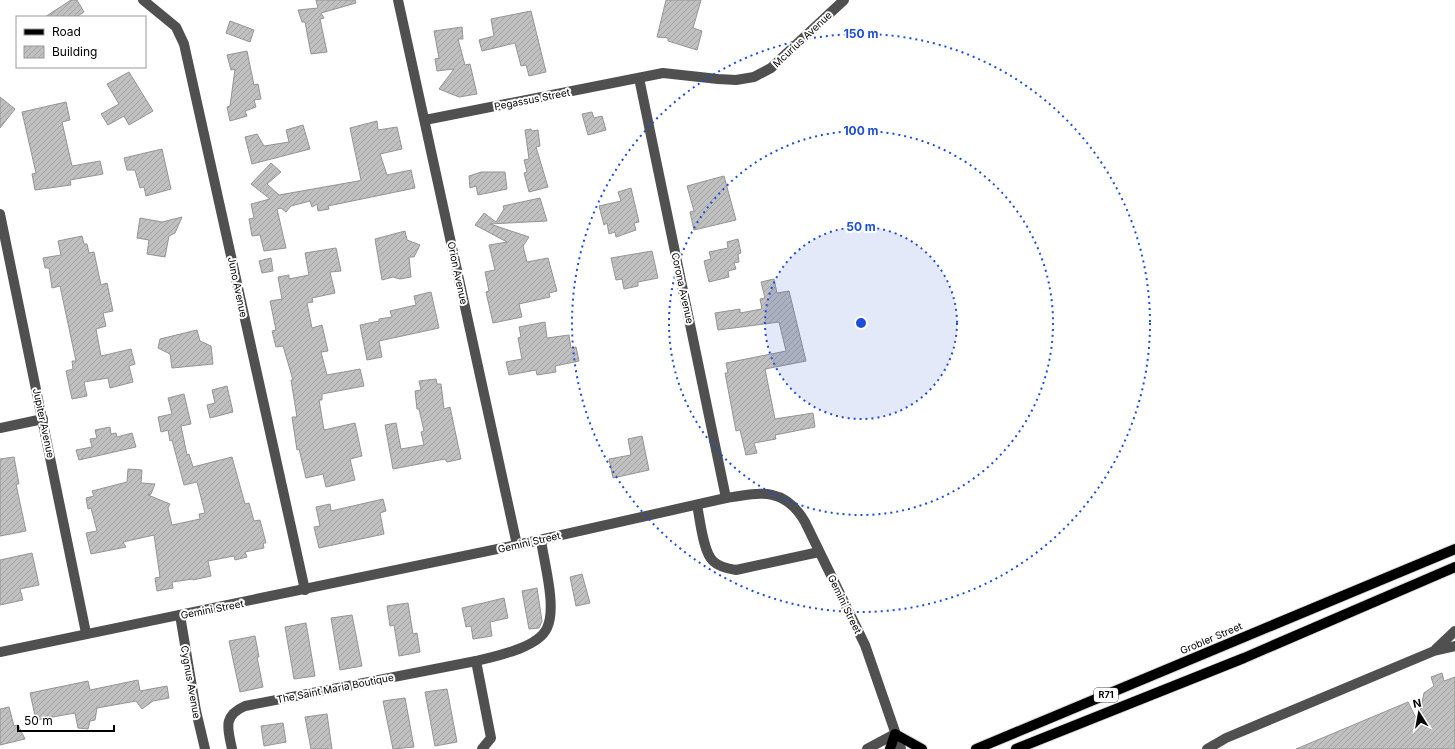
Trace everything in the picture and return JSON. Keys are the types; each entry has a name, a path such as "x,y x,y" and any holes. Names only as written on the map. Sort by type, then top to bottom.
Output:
{"main road":[{"name":"Grobler Street","path":"976,749 1455,549"},
{"name":"R71","path":"1016,749 1244,658 1455,567"},
{"path":"890,749 895,734 922,749"}],"street":[{"name":"Juno Avenue","path":"143,0 176,27 184,44 305,590"},
{"name":"Orion Avenue","path":"398,0 517,545"},
{"name":"Mcurius Avenue","path":"639,78 663,73 736,80 754,77 771,68 844,0"},
{"name":"Pegassus Street","path":"425,120 639,78"},
{"name":"Corona Avenue","path":"639,78 726,498"},
{"name":"Jupiter Avenue","path":"0,214 86,633"},
{"path":"0,428 43,419"},
{"name":"Gemini Street","path":"0,652 541,540 697,504 753,493 768,493 790,502 799,511 865,645 901,749"},
{"path":"697,504 707,552 713,562 725,568 736,570 819,552"},
{"name":"The Saint Maria Boutique","path":"232,749 228,723 234,712 245,706 476,661 518,649 535,640 547,628 551,605 541,540"},
{"name":"Cygnus Avenue","path":"180,615 196,711 205,749"},
{"path":"1434,651 1455,631"},
{"path":"1207,749 1226,738 1434,651 1455,646"},
{"path":"476,661 491,738 482,749"},
{"path":"867,749 895,734"}],"building":[{"path":"71,0 77,0 84,12 78,16 47,16"},
{"path":"316,0 355,0 356,3 321,13 324,18 320,19 327,52 311,54 305,22 302,22 298,10 318,8"},
{"path":"666,0 701,0 693,28 702,31 697,50 668,41 668,38 657,37"},
{"path":"531,11 546,72 529,76 526,65 521,66 515,43 482,51 479,40 494,36 491,19"},
{"path":"230,21 254,30 250,42 226,33"},
{"path":"462,27 463,39 458,39 465,65 470,64 477,94 459,97 439,89 454,69 437,71 435,59 439,58 434,31"},
{"path":"247,51 254,85 258,84 261,99 254,100 256,107 245,111 247,116 230,121 227,107 230,106 235,69 231,70 227,55"},
{"path":"129,72 153,111 129,125 124,116 108,125 101,114 119,104 107,84"},
{"path":"0,97 15,109 0,128"},
{"path":"66,102 70,120 62,122 72,166 100,161 103,174 70,180 71,185 35,190 32,174 36,173 22,112"},
{"path":"592,112 594,118 602,116 606,130 588,135 582,114"},
{"path":"377,121 378,130 397,127 402,149 380,154 387,175 411,170 415,188 328,206 329,209 318,211 317,204 312,207 310,201 291,206 286,212 281,208 277,209 286,248 264,251 260,235 252,236 249,219 254,218 251,204 270,199 251,184 271,163 281,172 267,184 279,195 361,180 350,128"},
{"path":"303,125 310,149 252,164 245,137 257,134 264,146 289,142 286,130"},
{"path":"531,129 532,131 538,130 540,146 536,147 548,187 529,192 524,173 527,172 524,160 529,159 525,130"},
{"path":"162,149 171,189 146,196 144,187 140,188 135,170 127,170 124,158"},
{"path":"481,172 505,172 507,189 478,195 476,186 470,188 469,176"},
{"path":"724,176 736,220 694,230 690,212 694,211 687,186"},
{"path":"631,188 639,222 634,223 636,230 616,237 615,232 609,234 607,223 604,225 599,206 621,201 618,192"},
{"path":"540,198 547,221 490,224 529,237 523,246 527,262 548,258 557,291 549,293 550,297 519,304 522,317 493,323 486,292 489,291 485,272 495,270 489,245 507,242 475,225 484,213 496,222 504,209 503,206"},
{"path":"182,217 175,233 169,236 165,257 147,254 149,240 137,238 140,218 162,222"},
{"path":"405,231 407,240 420,245 414,257 409,257 411,277 400,279 393,277 382,280 375,239"},
{"path":"82,236 84,244 87,244 89,253 94,252 101,285 107,283 113,311 103,313 106,326 96,329 101,356 131,349 135,364 129,366 133,382 110,388 108,378 84,382 87,396 72,399 66,371 73,369 72,361 76,361 60,286 52,288 49,268 45,268 43,258 61,255 58,241"},
{"path":"738,239 741,253 738,254 739,262 734,263 736,269 728,271 729,277 709,282 704,261 711,259 709,252 728,248 727,242"},
{"path":"336,248 341,271 330,272 335,293 312,298 313,302 307,303 312,328 322,325 328,351 321,352 327,375 360,369 364,386 322,394 322,400 319,400 324,430 355,423 362,456 350,459 355,480 326,487 323,474 306,478 299,449 297,450 292,417 297,417 291,380 293,380 283,346 276,347 272,331 276,330 270,301 282,299 278,277 289,275 289,279 309,275 305,253"},
{"path":"652,251 658,278 638,282 638,286 624,289 622,279 616,280 611,258"},
{"path":"271,258 273,271 262,273 259,261"},
{"path":"774,279 777,293 789,291 806,361 765,369 775,419 813,413 815,427 775,435 776,439 754,443 757,453 746,455 740,430 736,431 725,373 728,373 726,363 786,351 779,322 718,330 715,313 740,309 740,313 762,309 760,299 765,298 761,282"},
{"path":"431,292 439,328 379,341 382,357 367,360 360,325 379,321 379,319 392,317 390,311 416,305 414,296"},
{"path":"545,322 547,338 569,335 571,348 576,347 579,361 555,366 556,372 537,375 536,370 509,375 506,362 522,359 518,338 521,337 519,327"},
{"path":"197,330 200,341 211,346 213,364 172,368 170,354 158,348 160,339"},
{"path":"436,379 437,384 441,384 444,409 450,407 461,459 447,462 445,459 393,469 385,425 396,423 401,449 424,445 421,432 424,431 419,409 417,409 415,391 421,390 419,381"},
{"path":"227,386 233,412 210,418 207,405 215,403 212,390"},
{"path":"184,394 191,424 181,426 187,455 189,454 193,467 232,457 245,504 249,503 254,521 260,520 266,543 263,543 264,548 245,552 247,557 235,560 234,556 208,561 211,576 193,580 172,582 173,588 157,591 155,578 160,577 154,535 123,542 126,547 91,554 86,533 97,531 91,508 88,509 86,498 94,496 92,491 127,482 128,469 142,470 141,483 155,484 151,494 148,495 170,504 168,508 172,525 200,519 199,514 205,513 197,482 184,485 172,440 170,441 168,430 161,432 158,417 172,414 168,398"},
{"path":"110,427 111,434 116,433 117,437 132,433 136,447 79,460 76,450 92,447 90,439 97,438 95,430"},
{"path":"642,436 649,470 613,478 609,459 631,455 628,439"},
{"path":"14,457 19,484 16,484 26,531 0,536 0,459"},
{"path":"383,499 386,511 380,513 384,534 319,548 314,527 320,526 316,507 330,504 331,511"},
{"path":"32,553 39,585 20,589 23,600 0,605 0,560"},
{"path":"582,574 590,603 576,606 570,577"},
{"path":"537,588 542,621 539,628 529,629 522,591"},
{"path":"504,598 508,618 490,622 492,636 473,639 471,626 466,627 462,608"},
{"path":"408,603 413,634 417,633 420,652 399,656 394,625 390,626 387,606"},
{"path":"352,615 362,666 340,670 331,618"},
{"path":"306,623 315,676 294,679 285,627"},
{"path":"255,636 259,657 257,657 263,687 240,692 229,641"},
{"path":"1442,673 1444,681 1455,677 1455,749 1296,749 1408,702 1418,722 1424,693 1434,686 1431,677"},
{"path":"138,680 140,691 167,686 169,698 153,701 142,709 136,701 97,708 95,720 90,721 88,729 78,728 75,713 36,720 30,693 88,681 90,690"},
{"path":"447,689 457,742 435,746 425,692"},
{"path":"405,698 414,747 393,749 383,701"},
{"path":"9,707 14,726 18,725 25,739 0,745 0,709"},
{"path":"327,714 332,749 311,749 305,717"},
{"path":"283,723 286,742 264,746 261,726"}]}
